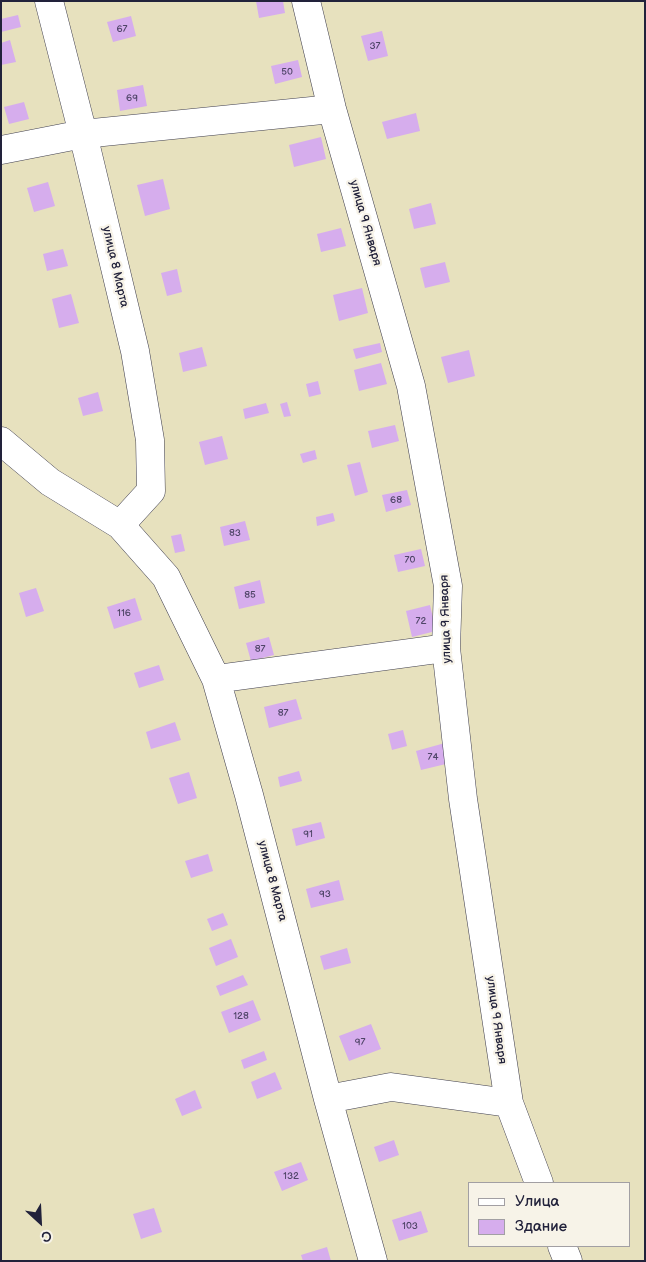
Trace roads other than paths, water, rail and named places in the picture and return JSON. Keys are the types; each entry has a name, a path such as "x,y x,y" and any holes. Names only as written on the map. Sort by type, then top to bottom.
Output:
{"street":[{"name":"улица 8 Марта","path":"49,1 135,351 150,440 151,491 120,525"},
{"name":"улица 9 Января","path":"306,1 332,109 411,386 448,586 446,648 463,798 509,1103 539,1182"},
{"path":"1,150 83,134 332,109"},
{"name":"улица 8 Марта","path":"1,441 50,482 120,525 166,577 216,679 249,795 328,1099 373,1261"},
{"path":"216,679 446,648"},
{"path":"328,1099 391,1087 509,1103"},
{"path":"562,1247 568,1261"}]}
